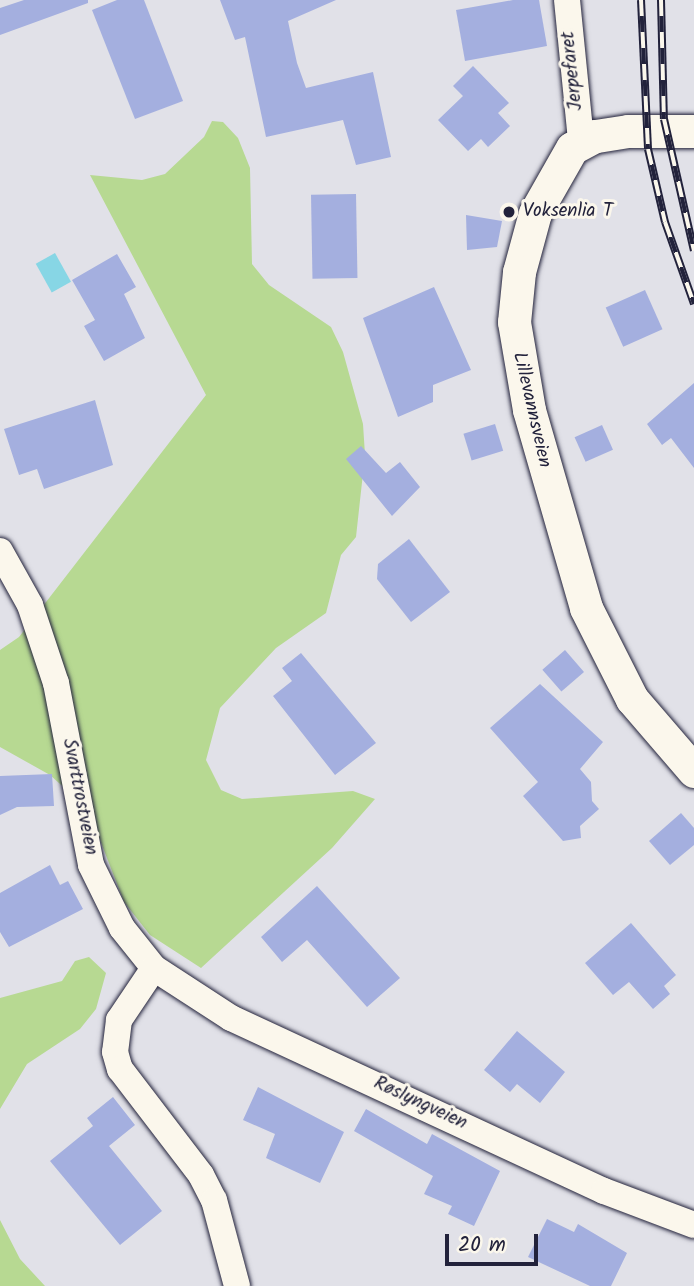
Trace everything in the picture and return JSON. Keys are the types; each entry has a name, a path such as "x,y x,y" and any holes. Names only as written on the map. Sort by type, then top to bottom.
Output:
{"street":[{"name":"Jerpefaret","path":"567,0 581,141"},
{"path":"581,141 657,128 694,131"},
{"name":"Lillevannsveien","path":"581,141 554,171 524,245 515,299 518,361 586,608 632,698 694,771"},
{"name":"Svarttrostveien","path":"0,551 30,605 57,683 91,865 104,900 154,968"},
{"path":"154,968 124,1009 115,1052 120,1069 201,1175 237,1286"},
{"name":"Røslyngveien","path":"154,968 231,1018 604,1191 694,1225"}],"green space":[{"path":"212,121 223,122 238,138 250,168 252,264 269,285 331,327 343,352 363,424 365,455 356,537 341,555 326,613 276,648 220,708 206,760 221,790 242,799 353,791 375,799 332,848 201,968 150,935 124,902 88,809 50,775 0,747 0,650 19,637 206,395 90,175 142,180 165,174 204,137"},
{"path":"89,957 106,973 96,1009 80,1029 27,1064 0,1109 0,998 62,981 75,961"},
{"path":"0,1220 20,1259 45,1286 0,1286"}],"water":[{"path":"55,253 71,282 52,293 36,264"}],"building":[{"path":"24,0 88,0 88,3 0,35 0,8"},
{"path":"117,0 144,0 183,101 135,119 92,10"},
{"path":"220,0 336,0 288,21 297,63 306,88 373,72 391,157 356,165 343,120 266,137 245,37 235,40"},
{"path":"513,0 539,0 547,46 465,61 456,10"},
{"path":"473,66 509,103 498,113 510,126 488,147 481,139 468,151 438,120 463,96 453,86"},
{"path":"356,194 357,278 312,279 311,195"},
{"path":"466,215 502,221 497,247 467,250"},
{"path":"117,254 136,287 124,294 145,338 104,361 84,326 95,320 72,280"},
{"path":"434,287 471,370 433,385 433,402 398,417 363,318"},
{"path":"645,290 662,329 623,347 606,307"},
{"path":"694,383 694,468 671,438 662,445 647,424"},
{"path":"95,400 113,465 44,489 37,469 19,475 4,429"},
{"path":"495,424 503,451 472,460 463,434"},
{"path":"602,425 613,450 586,462 575,437"},
{"path":"361,446 386,473 400,462 420,487 392,516 346,459"},
{"path":"409,539 450,592 411,622 377,579 378,564"},
{"path":"565,650 584,672 561,692 542,670"},
{"path":"301,653 376,743 335,775 273,696 292,681 282,668"},
{"path":"540,684 603,742 580,769 591,782 592,801 599,809 580,826 581,838 563,841 523,796 538,782 490,728"},
{"path":"52,774 54,806 17,807 0,815 0,776"},
{"path":"681,813 694,828 694,845 670,865 649,841"},
{"path":"50,865 60,885 68,881 83,909 9,947 0,932 0,893"},
{"path":"317,886 400,978 367,1007 307,940 282,962 261,937"},
{"path":"631,923 676,975 664,986 670,994 653,1009 629,982 613,995 585,963"},
{"path":"517,1031 565,1072 540,1103 517,1084 510,1092 484,1070"},
{"path":"258,1087 344,1132 320,1183 266,1158 275,1134 243,1120"},
{"path":"113,1097 135,1125 109,1146 162,1211 120,1245 50,1161 93,1126 87,1118"},
{"path":"366,1109 427,1144 432,1134 500,1171 474,1226 448,1214 452,1206 424,1194 433,1176 354,1131"},
{"path":"547,1219 574,1232 578,1224 627,1253 611,1286 590,1286 528,1257"}],"railway":[{"path":"641,0 648,149 665,222 694,304"},
{"path":"661,0 664,119 694,251"}],"place":[{"name":"Voksenlia T","path":"509,212"}]}
